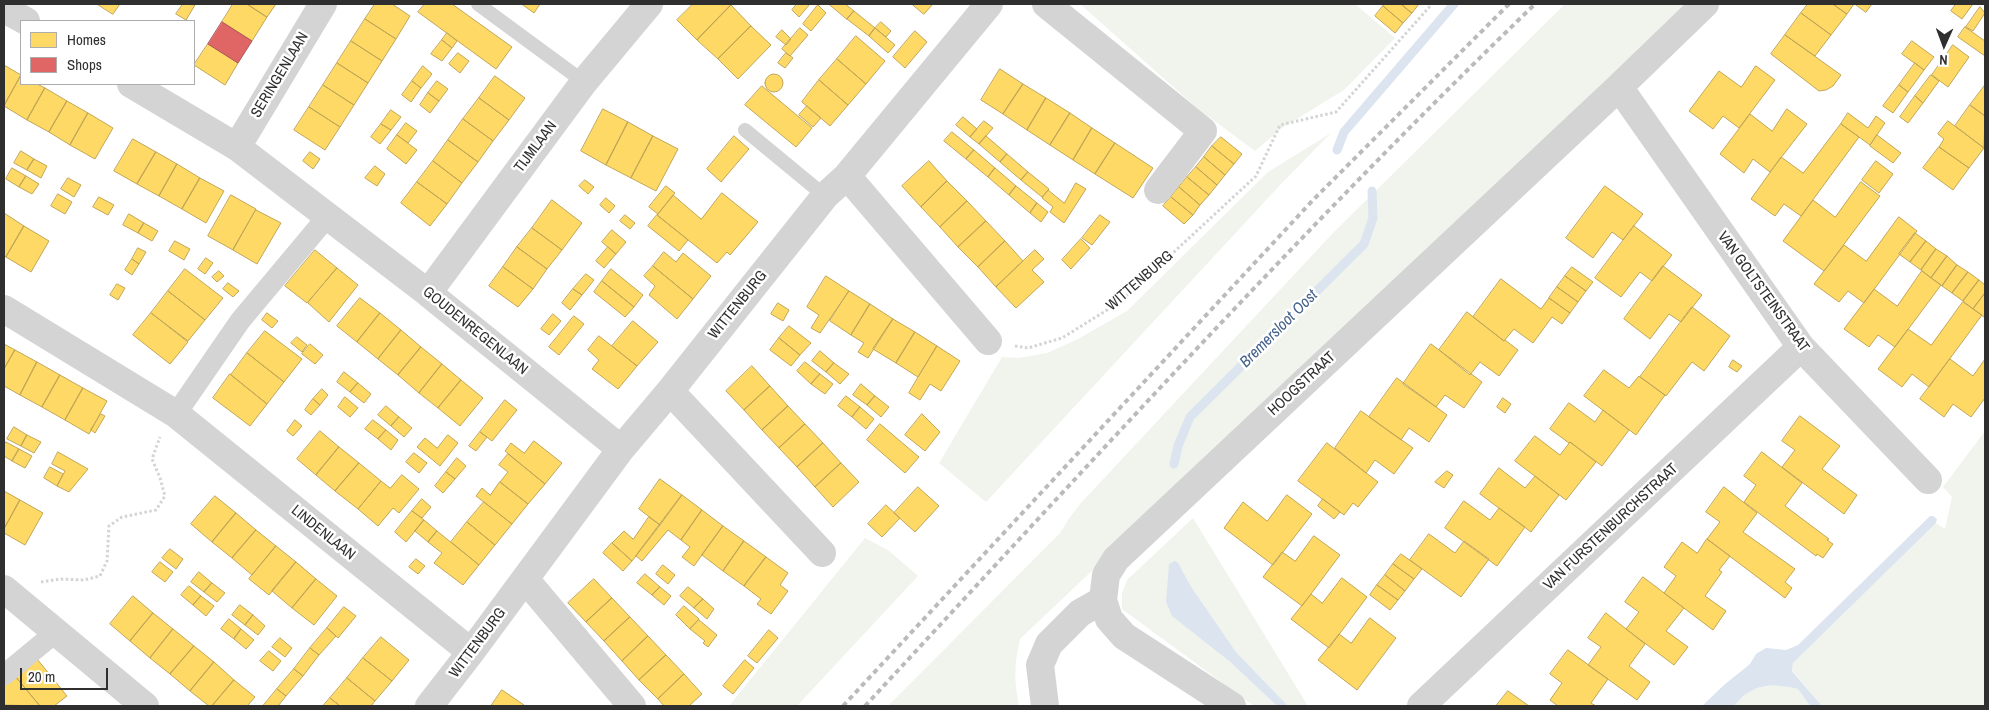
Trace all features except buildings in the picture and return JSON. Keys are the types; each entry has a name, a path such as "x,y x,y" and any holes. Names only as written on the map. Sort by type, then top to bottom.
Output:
{"street":[{"name":"SERINGENLAAN","path":"237,147 323,4"},
{"name":"TIJMLAAN","path":"428,293 584,82 649,4"},
{"name":"WITTENBURG","path":"429,706 621,449 670,391 825,196 848,176 989,4"},
{"path":"1046,4 1203,131 1158,190"},
{"name":"HOOGSTRAAT","path":"1103,600 1106,575 1116,559 1705,4"},
{"name":"GOUDENREGENLAAN","path":"133,85 237,147 428,293 621,449"},
{"name":"VAN GOLTSTEINSTRAAT","path":"1619,87 1801,347 1928,480"},
{"path":"848,176 988,341"},
{"path":"176,414 244,316 328,217"},
{"name":"LINDENLAAN","path":"4,309 176,414 471,652"},
{"name":"VAN FURSTENBURCHSTRAAT","path":"1421,706 1801,347"},
{"path":"670,391 822,553"},
{"path":"525,579 632,706"},
{"path":"12,596 145,706"},
{"path":"1045,706 1040,665 1048,644 1080,613 1103,600 1109,619 1124,636 1232,706"},
{"path":"4,675 56,632"}],"lane":[{"path":"478,4 584,82"},
{"path":"745,130 825,196"}],"path":[{"name":"WITTENBURG","path":"988,341 1028,348 1062,338 1120,302 1256,176 1280,124 1336,112 1432,4"},
{"path":"12,596 44,580 84,580 100,576 107,561 109,526 122,517 156,510 165,496 152,460 158,440 176,414"}],"shaded area":[{"path":"1080,4 1355,4 1395,38 1344,90 1282,128 1255,151 1197,108"},
{"path":"1565,4 1695,4 1515,170 1020,639 1015,672 1019,706 888,706 1060,533 1080,504 1333,233"},
{"path":"1331,133 1282,183 986,502 939,463 1002,357 1019,358 1047,353 1078,339 1127,311 1268,172"},
{"path":"1985,431 1985,706 1822,706 1792,670 1793,663 1936,523 1945,529 1952,497 1943,487"},
{"path":"1930,516 1937,519 1936,523 1793,663 1792,671 1822,706 1810,706 1798,689 1771,686 1754,689 1734,706 1702,706 1750,664 1756,654 1766,648 1786,650 1798,645"},
{"path":"1193,518 1308,706 1288,706 1236,652 1192,588 1178,563 1228,660 1277,706 1254,706 1122,609 1122,593 1127,580"},
{"path":"865,538 888,550 918,576 797,706 729,706"},
{"path":"1175,561 1236,652 1288,706 1277,706 1228,660 1172,616 1166,602 1169,564"},
{"path":"1782,685 1798,689 1810,706 1734,706 1744,695 1755,689"}],"waterway":[{"name":"Bremersloot Oost","path":"1337,150 1344,132 1454,4"},
{"name":"Bremersloot Oost","path":"1174,464 1178,446 1190,417 1364,244 1373,218 1372,191"}],"railway":[{"path":"843,706 1314,199 1509,4"},
{"path":"865,706 1195,350 1363,175 1535,4"}]}
